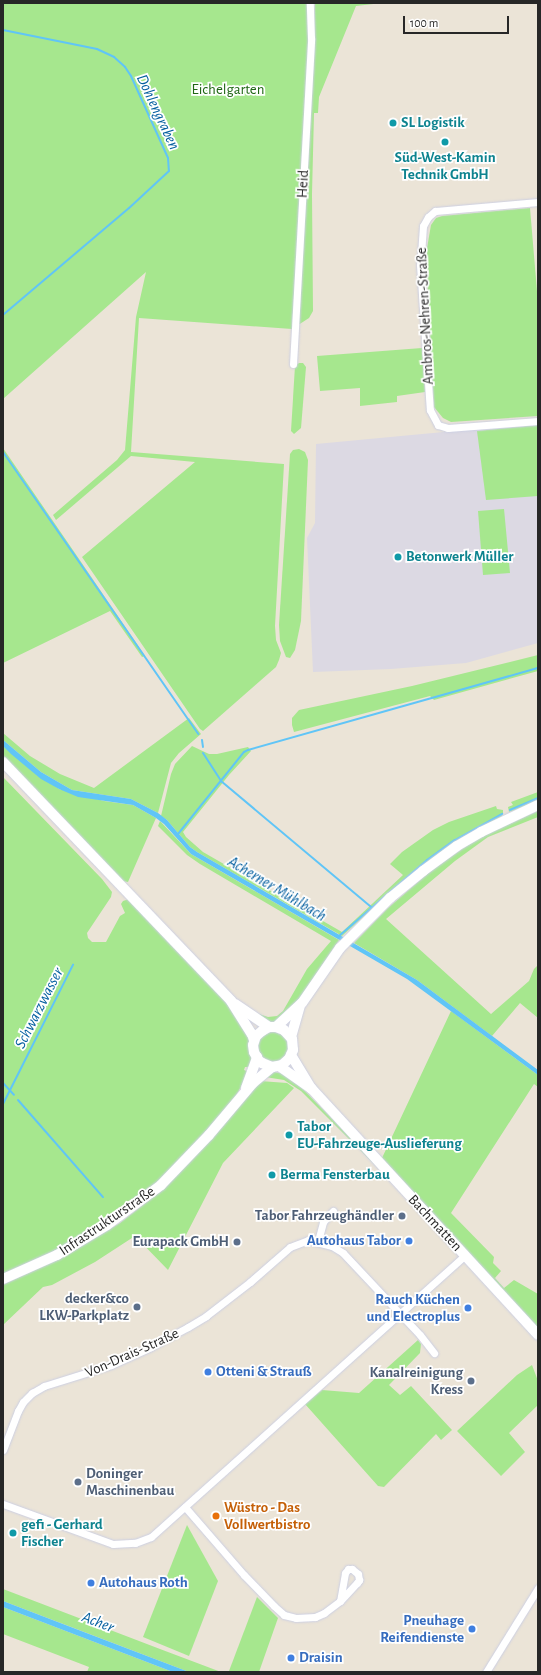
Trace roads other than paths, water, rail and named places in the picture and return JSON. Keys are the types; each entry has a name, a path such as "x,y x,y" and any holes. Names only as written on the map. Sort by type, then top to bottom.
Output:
{"street":[{"name":"Heid","path":"293,364 311,38 310,3"},
{"name":"Ambros-Nehren-Straße","path":"538,202 435,211 428,217 423,226 420,265 430,410 438,425 448,428 538,421"},
{"path":"3,762 231,1001 252,1034 254,1040 256,1057 245,1090"},
{"path":"254,1040 259,1033 272,1027 302,1003 340,948 390,898 457,846 481,832 538,805"},
{"path":"231,1001 272,1027 284,1030 291,1037"},
{"path":"245,1090 275,1066 285,1063 291,1055 293,1046 291,1037 302,1003"},
{"path":"291,1055 312,1090"},
{"path":"256,1057 262,1063 275,1066 312,1090"},
{"name":"Infrastrukturstraße","path":"3,1279 57,1255 136,1205 161,1185 181,1165 209,1135 245,1090"},
{"name":"Bachmatten","path":"312,1090 466,1255 538,1335"},
{"path":"333,1211 323,1222 318,1241 332,1246 343,1253 420,1335 434,1353"},
{"name":"Von-Drais-Straße","path":"3,1450 18,1411 23,1402 32,1393 44,1386 111,1365 151,1348 206,1316 250,1282 290,1247 308,1240 318,1241"},
{"path":"3,1504 113,1544 135,1543 151,1536 466,1255"},
{"path":"185,1507 244,1575 284,1615 296,1618 314,1617 324,1613 340,1601"},
{"path":"486,1672 538,1588"}],"water":[{"path":"3,740 41,772 72,790 131,799 158,813 167,820 190,847 197,852 417,980 538,1070 538,1075 407,979 191,854 164,824 156,818 133,805 78,797 59,789 41,779 11,754 3,746"},
{"path":"3,1601 189,1672 173,1672 3,1607"}],"waterway":[{"name":"Dohlengraben","path":"3,30 97,49 114,57 125,67 131,76 168,158 169,171 129,208 3,315"},
{"path":"3,452 198,734"},
{"path":"178,834 244,752 248,750 538,668"},
{"path":"202,740 203,747"},
{"path":"203,753 221,781 371,907"},
{"path":"510,810 538,798"},
{"path":"339,936 427,860 455,840 502,814"},
{"name":"Schwarzwasser","path":"3,1104 73,965"},
{"name":"Schwarzwasser","path":"3,1083 14,1095"},
{"path":"18,1100 103,1197"}],"place":[{"name":"SL Logistik","path":"393,123"},
{"name":"Süd-West-Kamin Technik GmbH","path":"445,142"},
{"name":"Betonwerk Müller","path":"398,557"},
{"name":"Tabor EU-Fahrzeuge-Auslieferung","path":"289,1135"},
{"name":"Berma Fensterbau","path":"272,1175"},
{"name":"Tabor Fahrzeughändler","path":"402,1216"},
{"name":"Autohaus Tabor","path":"409,1241"},
{"name":"Eurapack GmbH","path":"237,1242"},
{"name":"decker&co LKW-Parkplatz","path":"137,1307"},
{"name":"Rauch Küchen und Electroplus","path":"468,1308"},
{"name":"Otteni & Strauß","path":"208,1372"},
{"name":"Kanalreinigung Kress","path":"471,1381"},
{"name":"Doninger Maschinenbau","path":"78,1482"},
{"name":"Wüstro - Das Vollwertbistro","path":"216,1516"},
{"name":"gefi - Gerhard Fischer","path":"13,1533"},
{"name":"Autohaus Roth","path":"91,1583"},
{"name":"Pneuhage Reifendienste","path":"472,1629"},
{"name":"Draisin","path":"291,1658"}],"park label":[{"name":"Eichelgarten","path":"228,90"}],"water label":[{"name":"Acherner Mühlbach","path":"277,889"},
{"name":"Acher","path":"98,1622"}]}
